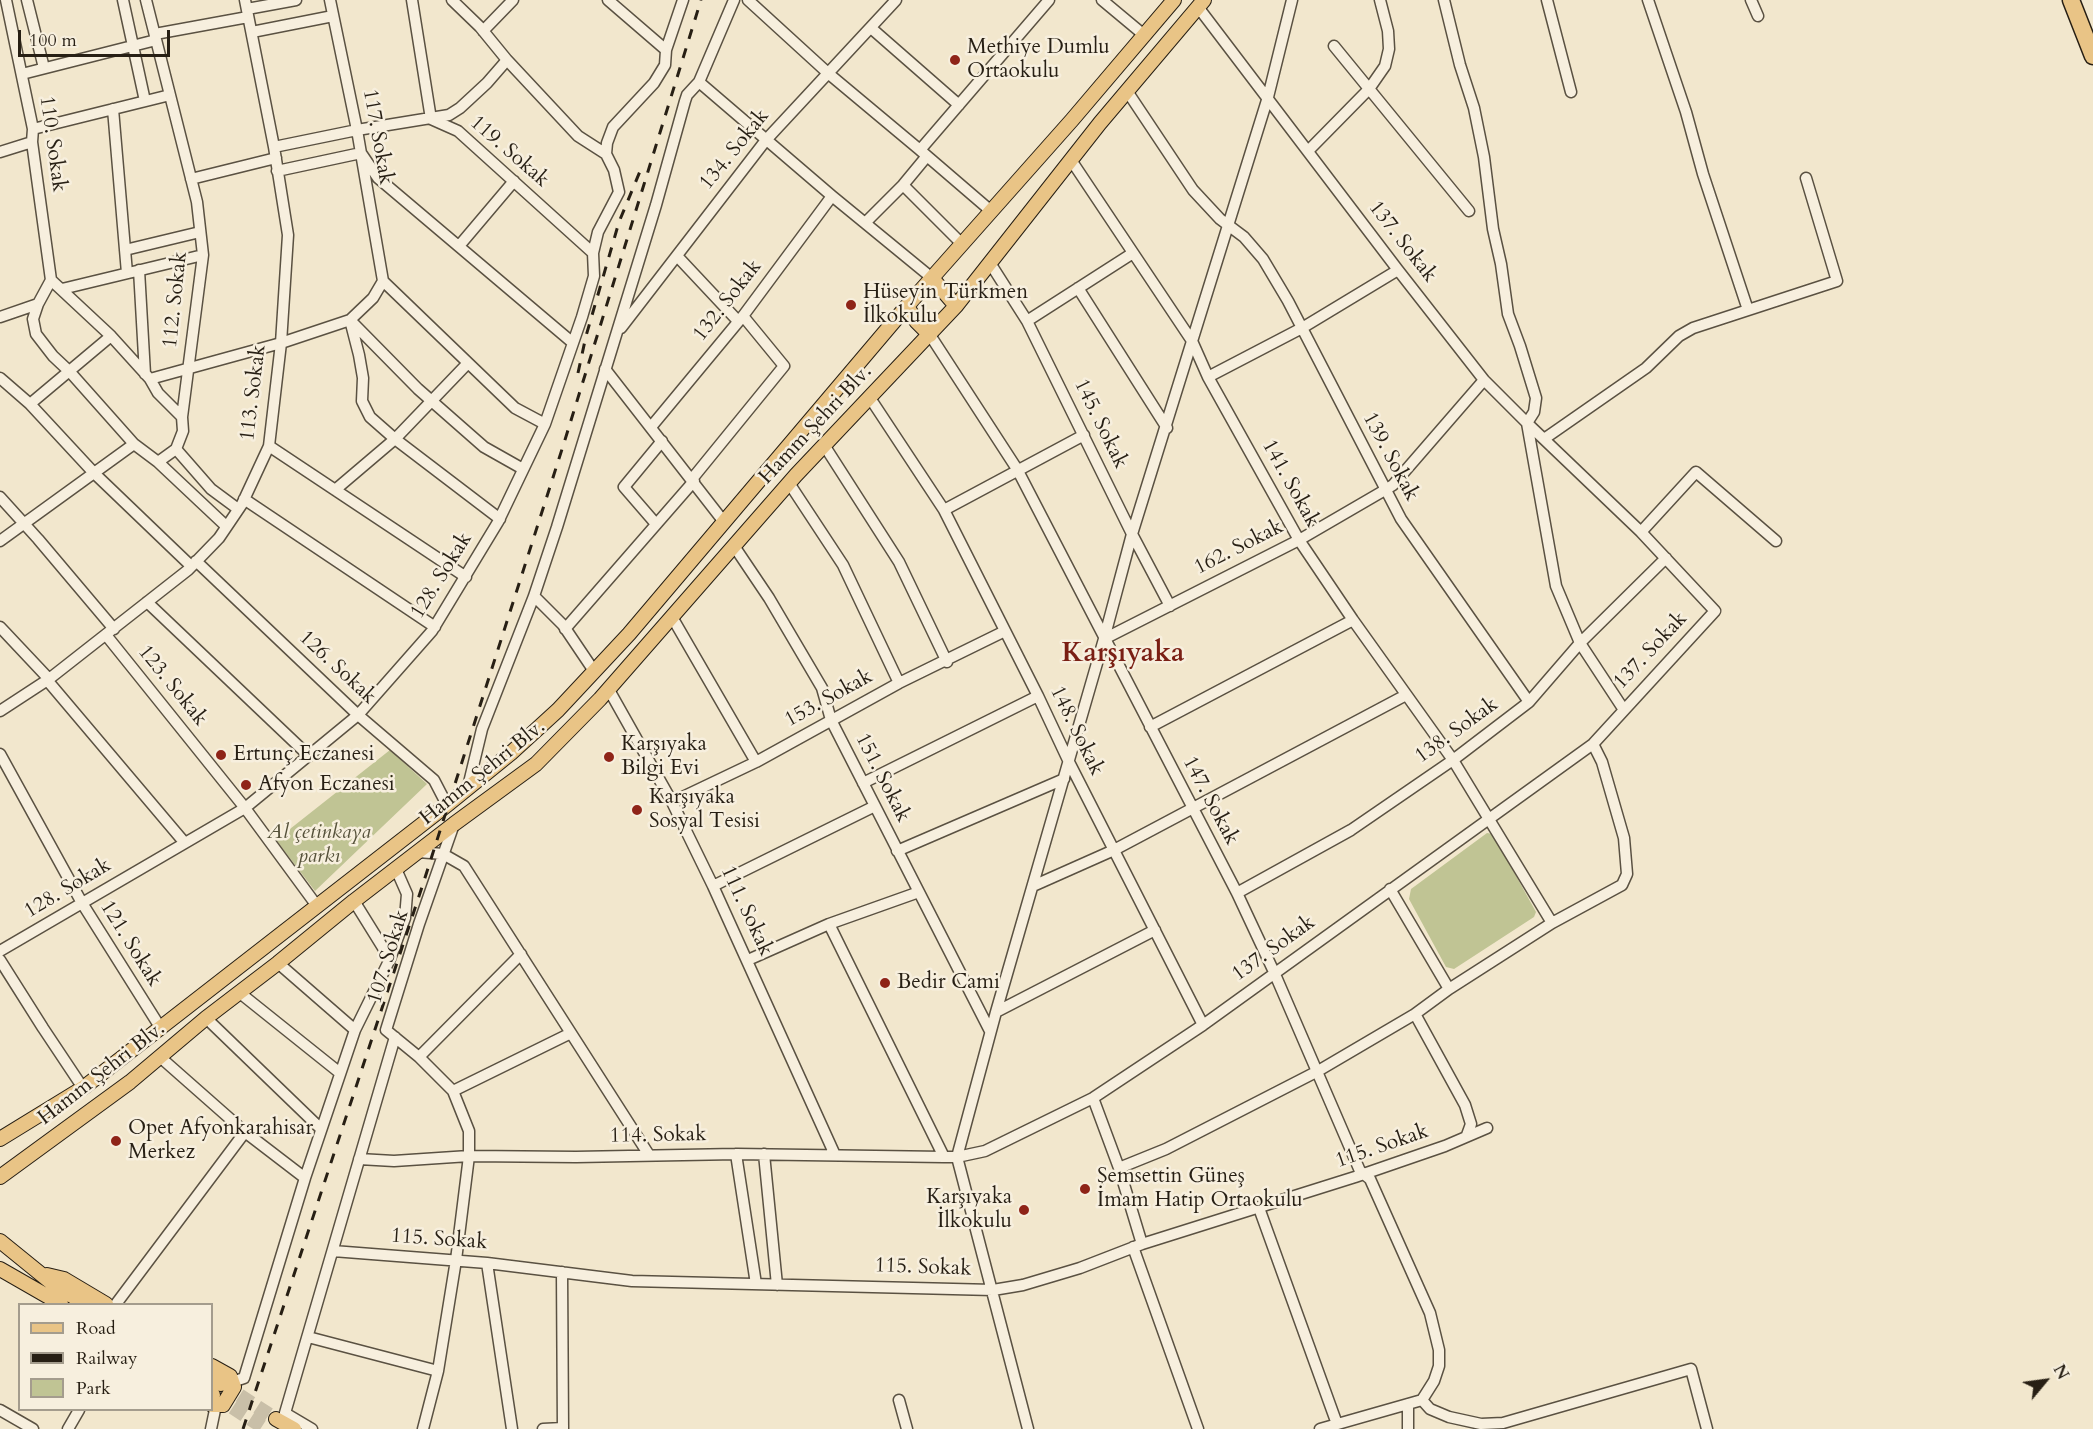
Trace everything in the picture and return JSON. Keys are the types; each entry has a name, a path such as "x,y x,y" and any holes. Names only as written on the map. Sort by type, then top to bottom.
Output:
{"highway":[{"path":"2071,0 2093,56"}],"main road":[{"name":"Hamm Şehri Blv.","path":"1,1137 83,1088 447,805 511,753 558,710 724,522 907,306 1173,0"},
{"name":"Hamm Şehri Blv.","path":"0,1182 6,1174 130,1082 206,1018 396,869 536,764 609,690 789,483 956,306 1071,160 1201,3"},
{"path":"932,278 956,306"},
{"path":"907,306 916,321 930,335"},
{"path":"0,1241 58,1288 83,1303"},
{"path":"0,1271 57,1303"},
{"path":"38,1272 64,1279 103,1303"},
{"path":"27,1285 43,1303"},
{"path":"213,1367 230,1376 217,1392"},
{"path":"276,1419 294,1429"}],"street":[{"name":"110. Sokak","path":"6,0 33,129 32,142 51,280"},
{"path":"27,0 44,68"},
{"path":"123,0 145,101"},
{"name":"112. Sokak","path":"146,0 191,179 203,255 183,431 176,449"},
{"path":"22,74 133,46 247,9 296,0"},
{"name":"117. Sokak","path":"330,0 357,130 383,281"},
{"path":"412,0 431,119"},
{"path":"452,0 578,136 606,154 607,143 613,128 654,83 665,65 666,50 683,0"},
{"path":"483,31 513,0"},
{"path":"608,0 666,50"},
{"path":"468,788 482,729 534,596 616,336 656,205 682,108 687,95 699,82 734,0"},
{"name":"134. Sokak","path":"616,336 766,140 896,0"},
{"path":"865,224 903,185 959,105 1049,0"},
{"path":"1102,0 1144,35"},
{"path":"1028,1429 957,1157 990,1031 1069,762 1132,534 1167,428 1268,97 1292,0"},
{"path":"1308,152 1370,89 1385,66 1389,49 1388,32 1380,0"},
{"path":"1444,0 1460,65 1474,108 1484,157 1493,229 1508,314 1536,398 1534,412 1527,423 1556,586 1580,643 1624,710"},
{"path":"1547,0 1571,92"},
{"path":"1648,0 1748,310"},
{"path":"1751,0 1758,16"},
{"path":"754,2 829,74 991,211"},
{"name":"137. Sokak","path":"957,1157 985,1151 1092,1098 1203,1024 1593,744 1715,611 1641,532 1484,380 1308,152 1201,3"},
{"name":"113. Sokak","path":"0,711 48,680 194,564 238,509 269,446 281,343 288,235 275,153 247,9"},
{"path":"252,32 333,16"},
{"path":"871,28 959,105"},
{"path":"1334,46 1469,212"},
{"path":"191,179 357,130 449,115 487,83 507,60"},
{"path":"699,82 865,224 932,278"},
{"name":"139. Sokak","path":"1127,91 1193,190 1228,226 1244,237 1263,259 1288,301 1401,519 1529,702"},
{"path":"33,129 170,95"},
{"path":"113,109 127,273"},
{"name":"119. Sokak","path":"431,119 458,130 593,253"},
{"path":"0,152 32,142"},
{"path":"278,171 361,153 378,178 573,343"},
{"name":"128. Sokak","path":"0,951 245,808 358,715 435,627 500,519 545,424 594,276 593,253 598,232 619,192 614,170 606,154"},
{"name":"141. Sokak","path":"1071,160 1192,341 1208,377 1299,540 1453,760 1552,923"},
{"path":"1544,440 1646,368 1678,336 1693,328 1837,281 1806,178"},
{"path":"459,246 514,181"},
{"path":"903,185 962,244"},
{"name":"132. Sokak","path":"651,427 740,319 832,196"},
{"path":"125,250 200,232"},
{"path":"1027,321 1133,253"},
{"path":"62,288 203,255"},
{"path":"565,629 693,480 784,366 677,256"},
{"name":"145. Sokak","path":"990,262 1027,321 1170,606"},
{"path":"139,270 147,377"},
{"path":"1208,377 1302,328 1398,270"},
{"path":"183,417 158,393 111,336 51,280 33,319 36,334 53,356 134,444 158,462 226,526"},
{"path":"147,377 281,343 350,320 373,298 383,281 515,408 545,424"},
{"path":"1078,288 1167,428"},
{"path":"0,317 38,304"},
{"path":"350,320 433,402 484,447 523,469"},
{"path":"350,320 363,378 362,401 370,417 395,439 500,519"},
{"name":"147. Sokak","path":"930,335 1017,469 1237,893 1318,1071 1360,1171 1370,1179 1430,1313 1439,1358 1434,1381 1422,1400"},
{"path":"30,404 111,336"},
{"path":"335,490 395,439 468,363"},
{"path":"605,369 724,522"},
{"name":"126. Sokak","path":"0,378 30,404 94,473 358,715 434,780 447,805"},
{"name":"162. Sokak","path":"1104,639 1299,540 1393,485 1484,380"},
{"name":"148. Sokak","path":"870,398 944,510 1203,1024"},
{"path":"944,510 1084,435"},
{"path":"656,524 624,487 662,441"},
{"path":"0,541 134,444"},
{"path":"824,445 899,562 947,662"},
{"path":"269,446 466,577"},
{"path":"158,462 176,449 211,489 238,509"},
{"path":"1641,532 1696,472 1776,541"},
{"path":"789,483 843,565 899,683"},
{"name":"123. Sokak","path":"0,497 110,632 317,906"},
{"path":"244,499 435,627"},
{"name":"151. Sokak","path":"734,546 769,598 822,688 831,720 990,1031"},
{"name":"138. Sokak","path":"1237,893 1351,830 1453,760 1529,702 1580,643 1666,558"},
{"path":"534,596 565,629 594,671"},
{"path":"147,603 309,756"},
{"path":"672,617 756,762"},
{"path":"1150,727 1353,620"},
{"path":"0,627 48,680 184,842"},
{"name":"153. Sokak","path":"672,802 756,762 899,683 947,662 1005,631"},
{"name":"111. Sokak","path":"609,690 672,802 713,886 835,1155"},
{"path":"1033,886 1114,850 1406,694"},
{"path":"863,783 1038,696"},
{"path":"1119,1168 1166,1149 1318,1071 1415,1014 1449,989 1552,923 1622,885 1627,874 1624,838 1602,762 1593,744"},
{"name":"121. Sokak","path":"0,754 82,903 160,1027"},
{"path":"897,851 1064,779"},
{"path":"713,886 875,806"},
{"name":"107. Sokak","path":"423,1429 438,1371 456,1260 469,1156 469,1131 453,1091 419,1057 386,1030 419,924 454,824"},
{"path":"418,852 443,855 464,866 649,1155"},
{"path":"211,1429 217,1392 244,1378 305,1178 355,1030 390,959 405,918 407,894 396,869"},
{"path":"1390,889 1449,989"},
{"path":"748,960 828,924 919,892"},
{"path":"354,902 390,959"},
{"path":"828,924 944,1157"},
{"path":"996,1012 1155,930"},
{"path":"419,1057 521,954"},
{"path":"0,960 83,1088"},
{"path":"278,963 355,1030"},
{"path":"240,993 340,1073"},
{"path":"1415,1014 1464,1105 1471,1124 1467,1135"},
{"path":"206,1018 321,1129"},
{"path":"453,1091 571,1033"},
{"path":"312,1429 285,1413 395,1037"},
{"path":"160,1057 245,1132 305,1178"},
{"path":"1092,1098 1119,1168 1138,1246 1198,1429"},
{"name":"115. Sokak","path":"333,1251 487,1263 632,1281 993,1290 1023,1285 1080,1268 1138,1246 1364,1174 1445,1146 1487,1128"},
{"path":"117,1303 245,1132"},
{"path":"736,1154 756,1284"},
{"name":"114. Sokak","path":"359,1159 394,1161 469,1156 736,1154 957,1157"},
{"path":"764,1154 777,1285"},
{"path":"1258,1208 1337,1424"},
{"path":"487,1263 512,1429"},
{"path":"543,1429 563,1428 562,1272"},
{"path":"308,1337 438,1371"},
{"path":"1320,1429 1422,1400 1430,1408 1449,1417 1481,1424 1503,1423 1690,1369 1707,1429"},
{"path":"899,1400 907,1429"},
{"path":"1408,1404 1408,1429"},
{"path":"69,1429 78,1411"},
{"path":"1,1415 33,1429"}],"green space":[{"name":"Al çetinkaya parkı","path":"390,750 427,784 315,891 276,840"},
{"path":"1487,833 1493,834 1536,912 1534,917 1454,969 1446,967 1409,899 1411,889"}],"tunnel":[{"path":"222,1384 276,1419"},
{"path":"215,1396 266,1429"}],"railway":[{"path":"243,1429 422,887 564,443 701,0"},
{"path":"578,373 586,336 619,222 643,164"}],"place":[{"name":"Methiye Dumlu Ortaokulu","path":"955,60"},
{"name":"Hüseyin Türkmen İlkokulu","path":"851,305"},
{"name":"Ertunç Eczanesi","path":"221,755"},
{"name":"Karşıyaka Bilgi Evi","path":"609,757"},
{"name":"Afyon Eczanesi","path":"246,785"},
{"name":"Karşıyaka Sosyal Tesisi","path":"637,810"},
{"name":"Bedir Cami","path":"885,983"},
{"name":"Opet Afyonkarahisar Merkez","path":"116,1141"},
{"name":"Şemsettin Güneş İmam Hatip Ortaokulu","path":"1085,1189"},
{"name":"Karşıyaka İlkokulu","path":"1024,1210"}],"district":[{"name":"Karşıyaka","path":"1123,655"}]}
